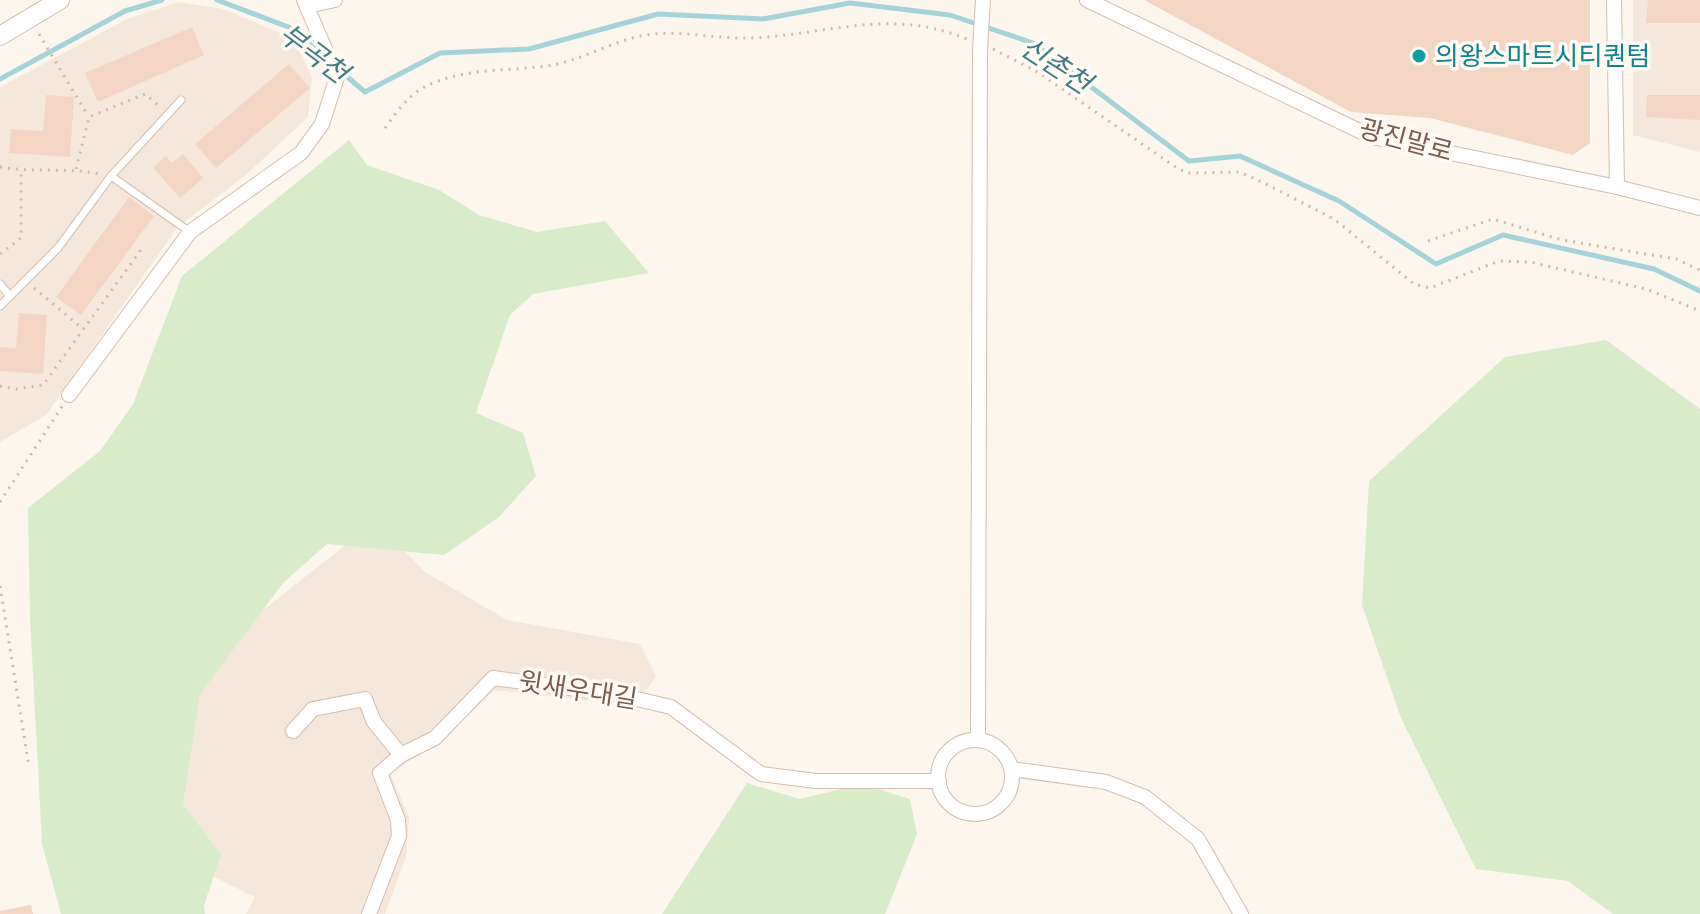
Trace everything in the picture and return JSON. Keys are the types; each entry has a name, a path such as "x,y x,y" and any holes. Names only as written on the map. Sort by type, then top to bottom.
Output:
{"street":[{"path":"0,36 60,0"},
{"path":"69,395 190,232 301,153 322,124 337,77 305,3 335,0"},
{"name":"광진말로","path":"1087,0 1372,137 1617,187 1700,208"},
{"path":"1614,0 1617,187"},
{"path":"978,739 982,8"},
{"name":"윗새우대길","path":"401,755 435,738 493,678 615,694 671,707 761,774 816,781 939,781"},
{"path":"293,731 313,709 365,699 374,722 401,755 380,773 398,820 399,836 369,914"},
{"path":"978,739 1000,748 1012,769 1011,787 1001,804 978,814 954,807 945,798 939,781 940,764 946,753 955,745 978,739"},
{"path":"1012,769 1052,777 1106,782 1145,797 1198,839 1241,914"},
{"path":"1011,787 1052,777"}],"lane":[{"path":"0,306 58,248 111,176 181,100"},
{"path":"111,176 190,232"},
{"path":"0,284 10,296"}],"path":[{"path":"385,128 405,100 450,77 550,65 652,34 716,39 759,38 817,32 837,25 884,23 956,34 1036,71 1177,168 1188,173 1239,172 1334,219 1414,284 1430,288 1499,261 1530,262 1646,289 1700,311"},
{"path":"39,34 89,117 76,169"},
{"path":"89,117 145,94 168,114"},
{"path":"0,167 21,171 76,169 111,176"},
{"path":"0,254 21,238 21,171"},
{"path":"1428,241 1493,219 1562,240 1676,259 1700,270"},
{"path":"0,386 16,389 43,385 143,247"},
{"path":"25,281 83,329"},
{"path":"0,502 69,395"},
{"path":"0,586 2,623 29,767"}],"shaded area":[{"path":"1633,0 1700,0 1700,152 1633,135"},
{"path":"179,2 223,9 293,38 312,77 308,117 246,175 177,228 46,415 0,442 0,87 127,19"},
{"path":"387,533 425,572 507,620 640,644 656,676 636,706 495,690 435,745 390,773 409,817 406,857 385,914 246,914 255,897 202,871 167,816 196,663 348,543"}],"green space":[{"path":"349,140 367,165 439,190 479,215 537,232 605,221 649,273 533,294 510,315 476,413 523,433 536,476 499,517 444,555 327,544 283,583 200,694 183,804 221,855 204,905 205,914 61,914 42,844 30,618 28,508 100,451 133,404 182,276"},
{"path":"1606,340 1700,409 1700,914 1613,914 1568,881 1476,869 1401,718 1362,605 1369,481 1505,357"},
{"path":"747,783 800,799 862,784 910,799 917,834 885,914 662,914"}],"building":[{"name":"의왕스마트시티퀀텀","path":"1144,0 1590,0 1590,143 1573,155 1430,118 1351,112"},
{"path":"1648,0 1700,0 1700,23 1646,23"},
{"path":"192,27 204,55 98,102 85,73"},
{"path":"289,64 310,88 216,168 195,144"},
{"path":"46,95 74,97 70,157 9,153 11,129 43,131"},
{"path":"1647,95 1700,95 1700,120 1646,117"},
{"path":"183,154 203,178 180,198 153,167 166,156 172,163"},
{"path":"129,197 154,216 81,315 56,297"},
{"path":"19,313 47,315 43,374 0,371 0,347 16,348"},
{"path":"31,905 33,914 0,914 0,911"}],"waterway":[{"name":"부곡천","path":"0,79 125,11 162,0"},
{"name":"부곡천","path":"217,0 291,28 324,57"},
{"name":"신촌천","path":"338,69 365,92 440,53 529,49 658,14 763,19 850,3 950,15 1033,43 1189,161 1240,156 1339,201 1436,264 1503,235 1654,269 1700,291"}],"place":[{"name":"의왕스마트시티퀀텀","path":"1419,56"}]}
